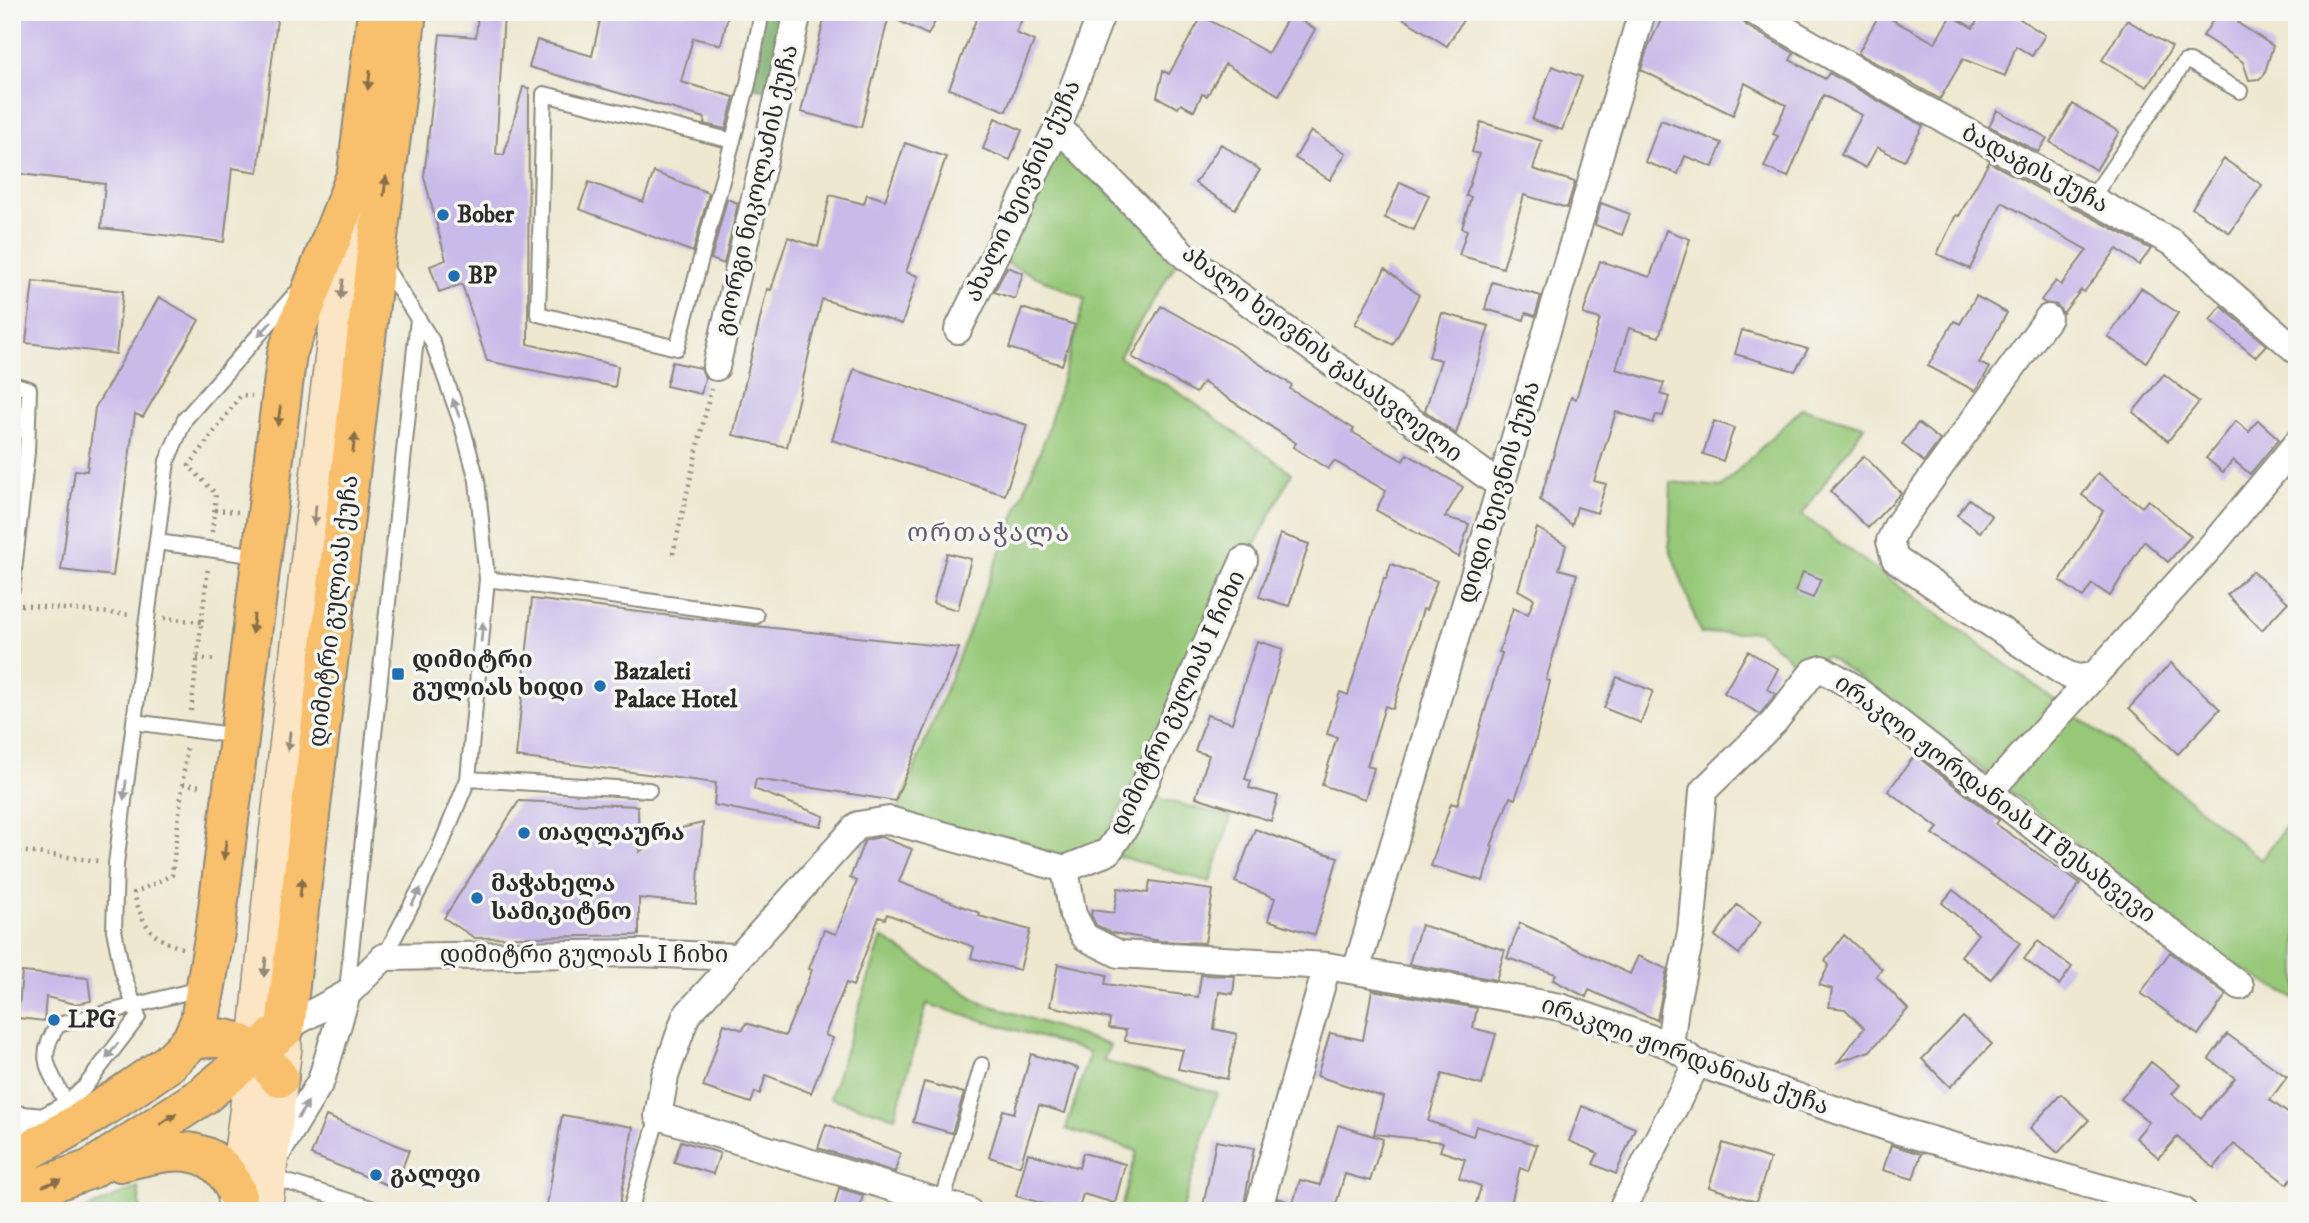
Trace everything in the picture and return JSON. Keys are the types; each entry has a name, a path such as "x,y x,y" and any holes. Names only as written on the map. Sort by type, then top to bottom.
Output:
{"highway":[{"name":"დიმიტრი გულიას ქუჩა","path":"191,1041 200,1021 207,987 287,353 357,173 377,12"},
{"name":"დიმიტრი გულიას ქუჩა","path":"273,1053 407,12"},
{"path":"12,1160 71,1114 169,1063 191,1041 218,1037 273,1053"},
{"path":"91,1170 273,1053"},
{"path":"12,1193 31,1190 155,1153 184,1151 201,1155 216,1163 254,1192"}],"main road":[{"name":"დიმიტრი გულიას ქუჩა","path":"254,1192 273,1053 275,861 357,173"}],"street":[{"name":"გიორგი ნიკოლაძის ქუჩა","path":"716,367 798,12"},
{"name":"ახალი ხეივნის ქუჩა","path":"958,330 1058,127 1102,12"},
{"name":"დიდი ხეივნის ქუჩა","path":"1356,971 1642,12"},
{"name":"ბადაგის ქუჩა","path":"1755,12 1910,101 2173,243 2297,351"},
{"name":"ახალი ხეივნის გასასვლელი","path":"1058,127 1185,256 1501,486"},
{"path":"2049,318 1897,526 1890,541 1895,559 2054,666 2078,678 2092,676"},
{"path":"1989,792 2092,676 2108,663 2297,443"},
{"name":"დიმიტრი გულიას I ჩიხი","path":"384,957 639,954 737,957 858,825 889,821 1065,869 1108,852 1127,824 1244,560"},
{"name":"ირაკლი ჟორდანიას II შესახვევი","path":"1670,1045 1691,933 1703,791 1774,722 1813,672 1822,669 1850,685 2240,986"},
{"name":"ირაკლი ჟორდანიას ქუჩა","path":"1065,869 1073,915 1085,937 1119,954 1327,966 1560,1007 1670,1045 1698,1063 1896,1130 2182,1211"},
{"path":"273,1053 347,994 384,957"},
{"path":"737,957 686,1016 665,1076 658,1116 968,1211"},
{"path":"1258,1211 1327,966"},
{"path":"254,1192 321,1081 347,994"},
{"path":"1620,1211 1698,1063"},
{"path":"22,1120 71,1114"}],"lane":[{"path":"733,141 544,94 538,314 677,348 733,141 748,84 762,12"},
{"path":"2091,199 2185,62 2190,62 2240,92"},
{"path":"376,253 432,341 461,422 477,480 487,579 468,779 435,860 384,957"},
{"path":"71,1114 84,1088 138,1017 122,970 114,930 116,864 167,461 185,419 285,307 323,256"},
{"path":"347,994 418,319"},
{"path":"12,384 29,389 27,452 12,589"},
{"path":"157,542 261,556"},
{"path":"487,579 757,615"},
{"path":"134,722 240,736"},
{"path":"468,779 649,790"},
{"path":"71,1114 44,1058 48,1040 58,1025 207,987"},
{"path":"942,1203 982,1065"},
{"path":"630,1211 658,1116"},
{"path":"254,1192 381,1211"}],"path":[{"path":"673,554 716,367"},
{"path":"211,535 216,494 189,466 242,395 256,396"},
{"path":"215,510 242,513"},
{"path":"190,718 209,559"},
{"path":"12,605 92,612"},
{"path":"197,658 225,661"},
{"path":"187,741 172,875 134,893 139,913 160,940 183,949 191,946"},
{"path":"183,784 211,787"},
{"path":"12,850 116,864"}],"green space":[{"path":"761,12 791,12 769,91 741,84"},
{"path":"1061,147 1178,260 1119,357 1177,391 1292,473 1102,844 1063,858 896,815 1046,436 1085,299 1000,260"},
{"path":"1802,408 1864,426 1802,515 2175,788 2261,860 2297,811 2297,1000 2216,954 1904,708 1826,656 1802,670 1758,631 1701,634 1669,546 1671,482 1721,487"},
{"path":"1149,796 1231,817 1210,882 1114,855"},
{"path":"882,937 980,1002 1110,1045 1103,1061 1217,1093 1182,1211 1120,1211 1137,1151 1066,1129 1090,1052 927,1004 895,1117 830,1098"},
{"path":"138,1187 141,1211 82,1211"}],"building":[{"path":"12,12 278,12 258,172 232,168 224,242 101,228 105,184 12,173"},
{"path":"478,12 504,12 496,154 504,155 523,87 529,88 528,344 618,366 615,387 487,361 462,284 439,292 430,266 446,260 424,177 440,34 476,37"},
{"path":"608,12 729,12 721,45 693,38 681,82 734,97 726,129 704,124 705,118 529,67 537,40 592,56 601,16 607,17"},
{"path":"826,12 940,12 928,35 889,16 861,127 801,112"},
{"path":"979,12 1025,12 1016,33 1034,41 1006,111 949,89"},
{"path":"1393,12 1468,12 1447,46"},
{"path":"1665,12 1739,12 1747,26 1794,53 1790,60 1825,79 1829,73 1923,126 1904,161 1877,147 1866,168 1841,155 1862,115 1823,95 1788,177 1764,167 1778,136 1773,134 1786,105 1745,83 1733,115 1641,70 1647,49"},
{"path":"1982,12 2009,12 2045,35 2032,56 2016,46 2005,76 1963,59 1940,99 1858,53 1880,13 1935,43 1951,15 1973,28"},
{"path":"2218,12 2246,12 2238,23 2273,46 2264,75 2259,79 2249,80 2243,62 2203,36"},
{"path":"1290,14 1315,29 1279,95 1225,64 1207,96 1202,94 1194,111 1181,104 1178,108 1157,97 1163,71 1169,74 1202,16 1268,53"},
{"path":"2127,20 2172,47 2147,87 2102,60"},
{"path":"1552,66 1582,77 1562,130 1532,120"},
{"path":"2073,104 2119,132 2096,170 2050,142"},
{"path":"1997,110 2047,138 2038,152 1989,126"},
{"path":"995,118 1022,130 1010,160 983,149"},
{"path":"1661,120 1722,143 1713,167 1685,156 1678,174 1645,162"},
{"path":"1481,122 1542,141 1533,169 1575,182 1567,208 1524,195 1503,268 1459,255 1467,230 1462,228 1471,197 1466,196 1479,154 1472,152"},
{"path":"1311,131 1346,153 1330,180 1295,158"},
{"path":"905,143 946,157 906,272 918,276 902,324 822,299 787,447 733,435 767,289 771,290 788,237 818,247 830,195 864,204 867,194 885,200"},
{"path":"1221,144 1260,170 1235,209 1195,183"},
{"path":"2224,159 2262,185 2230,233 2192,208"},
{"path":"1989,162 2151,249 2139,265 2117,249 2084,292 2081,290 2063,313 2057,305 2041,300 2056,281 2061,285 2087,250 2002,202 1970,269 1937,254 1956,215 1959,216"},
{"path":"654,172 709,193 693,252 579,209 589,182 643,202"},
{"path":"1400,182 1429,195 1414,230 1385,218"},
{"path":"727,199 738,203 724,264 711,259"},
{"path":"1601,203 1630,214 1622,235 1595,225"},
{"path":"1666,230 1690,239 1659,337 1629,328 1616,369 1664,383 1660,394 1669,397 1663,416 1656,415 1653,423 1616,412 1594,481 1606,484 1597,513 1577,507 1572,525 1540,500 1571,397 1576,399 1600,319 1583,314 1600,261 1650,277"},
{"path":"1007,267 1023,273 1015,299 994,292"},
{"path":"1385,269 1419,295 1393,345 1355,324"},
{"path":"33,281 123,291 116,354 26,343"},
{"path":"1492,282 1541,296 1535,316 1526,313 1524,320 1485,309"},
{"path":"2141,288 2178,313 2146,362 2108,337"},
{"path":"1976,296 2007,313 1979,363 1990,368 1975,391 1928,366 1954,321 1960,324"},
{"path":"159,297 199,320 143,417 135,414 113,576 61,570 75,470 87,471 95,408"},
{"path":"1161,306 1229,344 1292,385 1290,389 1354,429 1352,432 1403,461 1407,454 1463,487 1445,517 1469,524 1459,557 1376,510 1386,491 1334,461 1328,469 1293,447 1296,443 1203,382 1196,393 1132,357"},
{"path":"2221,306 2266,345 2255,357 2210,320"},
{"path":"1022,308 1075,325 1062,365 1009,348"},
{"path":"1442,313 1489,326 1456,434 1425,411 1441,360 1429,357"},
{"path":"1742,330 1808,349 1795,371 1735,354"},
{"path":"672,362 701,368 705,378 701,394 666,386"},
{"path":"854,369 1027,425 1005,495 832,440"},
{"path":"2164,374 2199,402 2168,441 2133,412"},
{"path":"2258,420 2279,439 2250,474 2233,460 2223,472 2206,458 2236,421 2249,432"},
{"path":"1714,421 1734,428 1723,461 1703,454"},
{"path":"1918,423 1940,440 1924,462 1902,444"},
{"path":"1864,456 1901,493 1868,528 1830,491"},
{"path":"2098,473 2142,507 2148,500 2191,536 2168,562 2144,541 2110,596 2092,584 2083,597 2060,581 2103,511 2082,495"},
{"path":"1969,499 1992,516 1980,532 1957,515"},
{"path":"1537,528 1566,545 1559,569 1577,574 1546,680 1550,681 1535,743 1515,799 1510,797 1491,846 1493,847 1483,881 1431,866 1451,803 1457,805 1513,608 1528,614 1534,599 1518,590"},
{"path":"1280,534 1309,544 1289,606 1259,597"},
{"path":"947,553 971,559 958,610 933,603"},
{"path":"1391,564 1437,581 1426,610 1423,609 1393,709 1385,706 1367,766 1374,768 1365,799 1322,785 1337,737 1327,734 1340,692 1348,695 1384,578 1386,579"},
{"path":"2252,571 2288,602 2262,630 2227,595"},
{"path":"1803,572 1821,579 1813,598 1795,591"},
{"path":"532,599 959,648 895,801 756,779 754,789 824,816 821,826 714,805 716,783 516,757"},
{"path":"1257,641 1283,649 1245,779 1251,781 1249,788 1278,796 1271,821 1196,797 1209,755 1195,751 1207,715 1232,723"},
{"path":"1748,651 1778,669 1767,689 1776,694 1760,714 1724,693"},
{"path":"2171,663 2220,709 2178,754 2129,708"},
{"path":"1617,677 1653,691 1641,723 1604,708"},
{"path":"1915,755 1999,820 1996,824 2080,883 2055,919 1933,834 1938,828 1888,791"},
{"path":"519,801 638,806 639,852 677,829 703,823 696,904 639,898 639,935 475,938 444,918"},
{"path":"1255,829 1338,857 1315,935 1268,920 1275,898 1235,882"},
{"path":"881,837 912,849 899,882 980,913 979,916 1030,930 1020,970 971,958 974,947 887,914 885,919 879,917 853,986 846,983 825,1035 833,1038 811,1093 766,1075 760,1094 755,1092 751,1103 703,1087 724,1024 743,1030 746,1023 785,1036 812,970 809,969 824,930 836,934 857,881 850,878 864,842"},
{"path":"1150,881 1213,890 1205,943 1160,941 1113,933 1096,925 1091,915 1092,910 1114,913 1118,888 1148,893"},
{"path":"1953,890 2020,943 1991,979 1961,956 1978,934 1942,903"},
{"path":"1737,905 1761,922 1739,954 1715,936"},
{"path":"1520,923 1630,974 1638,956 1667,969 1657,1020 1589,990 1586,997 1553,980 1556,974 1507,958"},
{"path":"1421,925 1505,950 1496,980 1409,964"},
{"path":"1844,935 1882,969 1876,976 1908,1009 1870,1051 1838,1062 1864,1028 1845,1009 1829,1007 1832,989 1819,985 1829,965 1825,961"},
{"path":"2038,941 2072,967 2059,985 2024,959"},
{"path":"2170,952 2226,995 2198,1035 2141,993"},
{"path":"1058,964 1107,975 1105,984 1198,997 1201,975 1235,976 1233,994 1219,992 1214,1029 1237,1034 1227,1079 1178,1069 1183,1050 1125,1041 1126,1030 1109,1028 1110,1019 1050,1006"},
{"path":"22,972 88,978 91,1001 75,1004 46,997 44,1021 18,1018"},
{"path":"1372,990 1477,1008 1473,1028 1496,1034 1482,1085 1442,1074 1428,1121 1473,1136 1476,1126 1537,1145 1528,1171 1520,1168 1509,1211 1474,1211 1481,1186 1459,1178 1465,1159 1440,1151 1443,1142 1374,1134 1383,1097 1317,1076 1330,1033 1363,1040"},
{"path":"1963,1017 1992,1044 1950,1087 1922,1059"},
{"path":"2227,1034 2287,1077 2270,1100 2297,1120 2297,1171 2287,1184 2234,1144 2214,1168 2177,1137 2159,1158 2136,1138 2149,1122 2121,1099 2151,1062 2180,1085 2172,1094 2201,1118 2235,1078 2209,1059"},
{"path":"1031,1054 1078,1068 1065,1113 1039,1105 1020,1166 989,1157 1003,1110 1014,1113"},
{"path":"924,1082 964,1093 952,1133 913,1122"},
{"path":"2061,1094 2089,1120 2058,1153 2030,1128"},
{"path":"1582,1106 1635,1128 1616,1174 1593,1164 1598,1153 1569,1141"},
{"path":"562,1115 633,1127 619,1211 546,1211"},
{"path":"326,1116 409,1150 395,1188 311,1155"},
{"path":"826,1124 900,1153 895,1172 818,1148"},
{"path":"1338,1125 1383,1139 1370,1181 1345,1174 1334,1211 1274,1211 1278,1198 1293,1203 1300,1180 1320,1185"},
{"path":"681,1141 720,1153 713,1174 674,1162"},
{"path":"1216,1141 1254,1148 1243,1211 1202,1211"},
{"path":"1723,1143 1770,1159 1756,1202 1709,1187"},
{"path":"1891,1145 1921,1154 1913,1179 1883,1170"},
{"path":"1028,1153 1079,1168 1083,1153 1125,1164 1115,1203 1083,1194 1078,1211 1070,1211 1016,1196"},
{"path":"839,1188 863,1195 859,1211 833,1211"}],"place":[{"name":"Bober","path":"443,215"},
{"name":"BP","path":"454,276"},
{"name":"დიმიტრი გულიას ხიდი","path":"398,674"},
{"name":"Bazaleti Palace Hotel","path":"600,686"},
{"name":"თაღლაურა","path":"524,833"},
{"name":"მაჭახელა სამიკიტნო","path":"477,898"},
{"name":"LPG","path":"54,1020"},
{"name":"გალფი","path":"376,1175"}],"district":[{"name":"ორთაჭალა","path":"989,533"}]}
